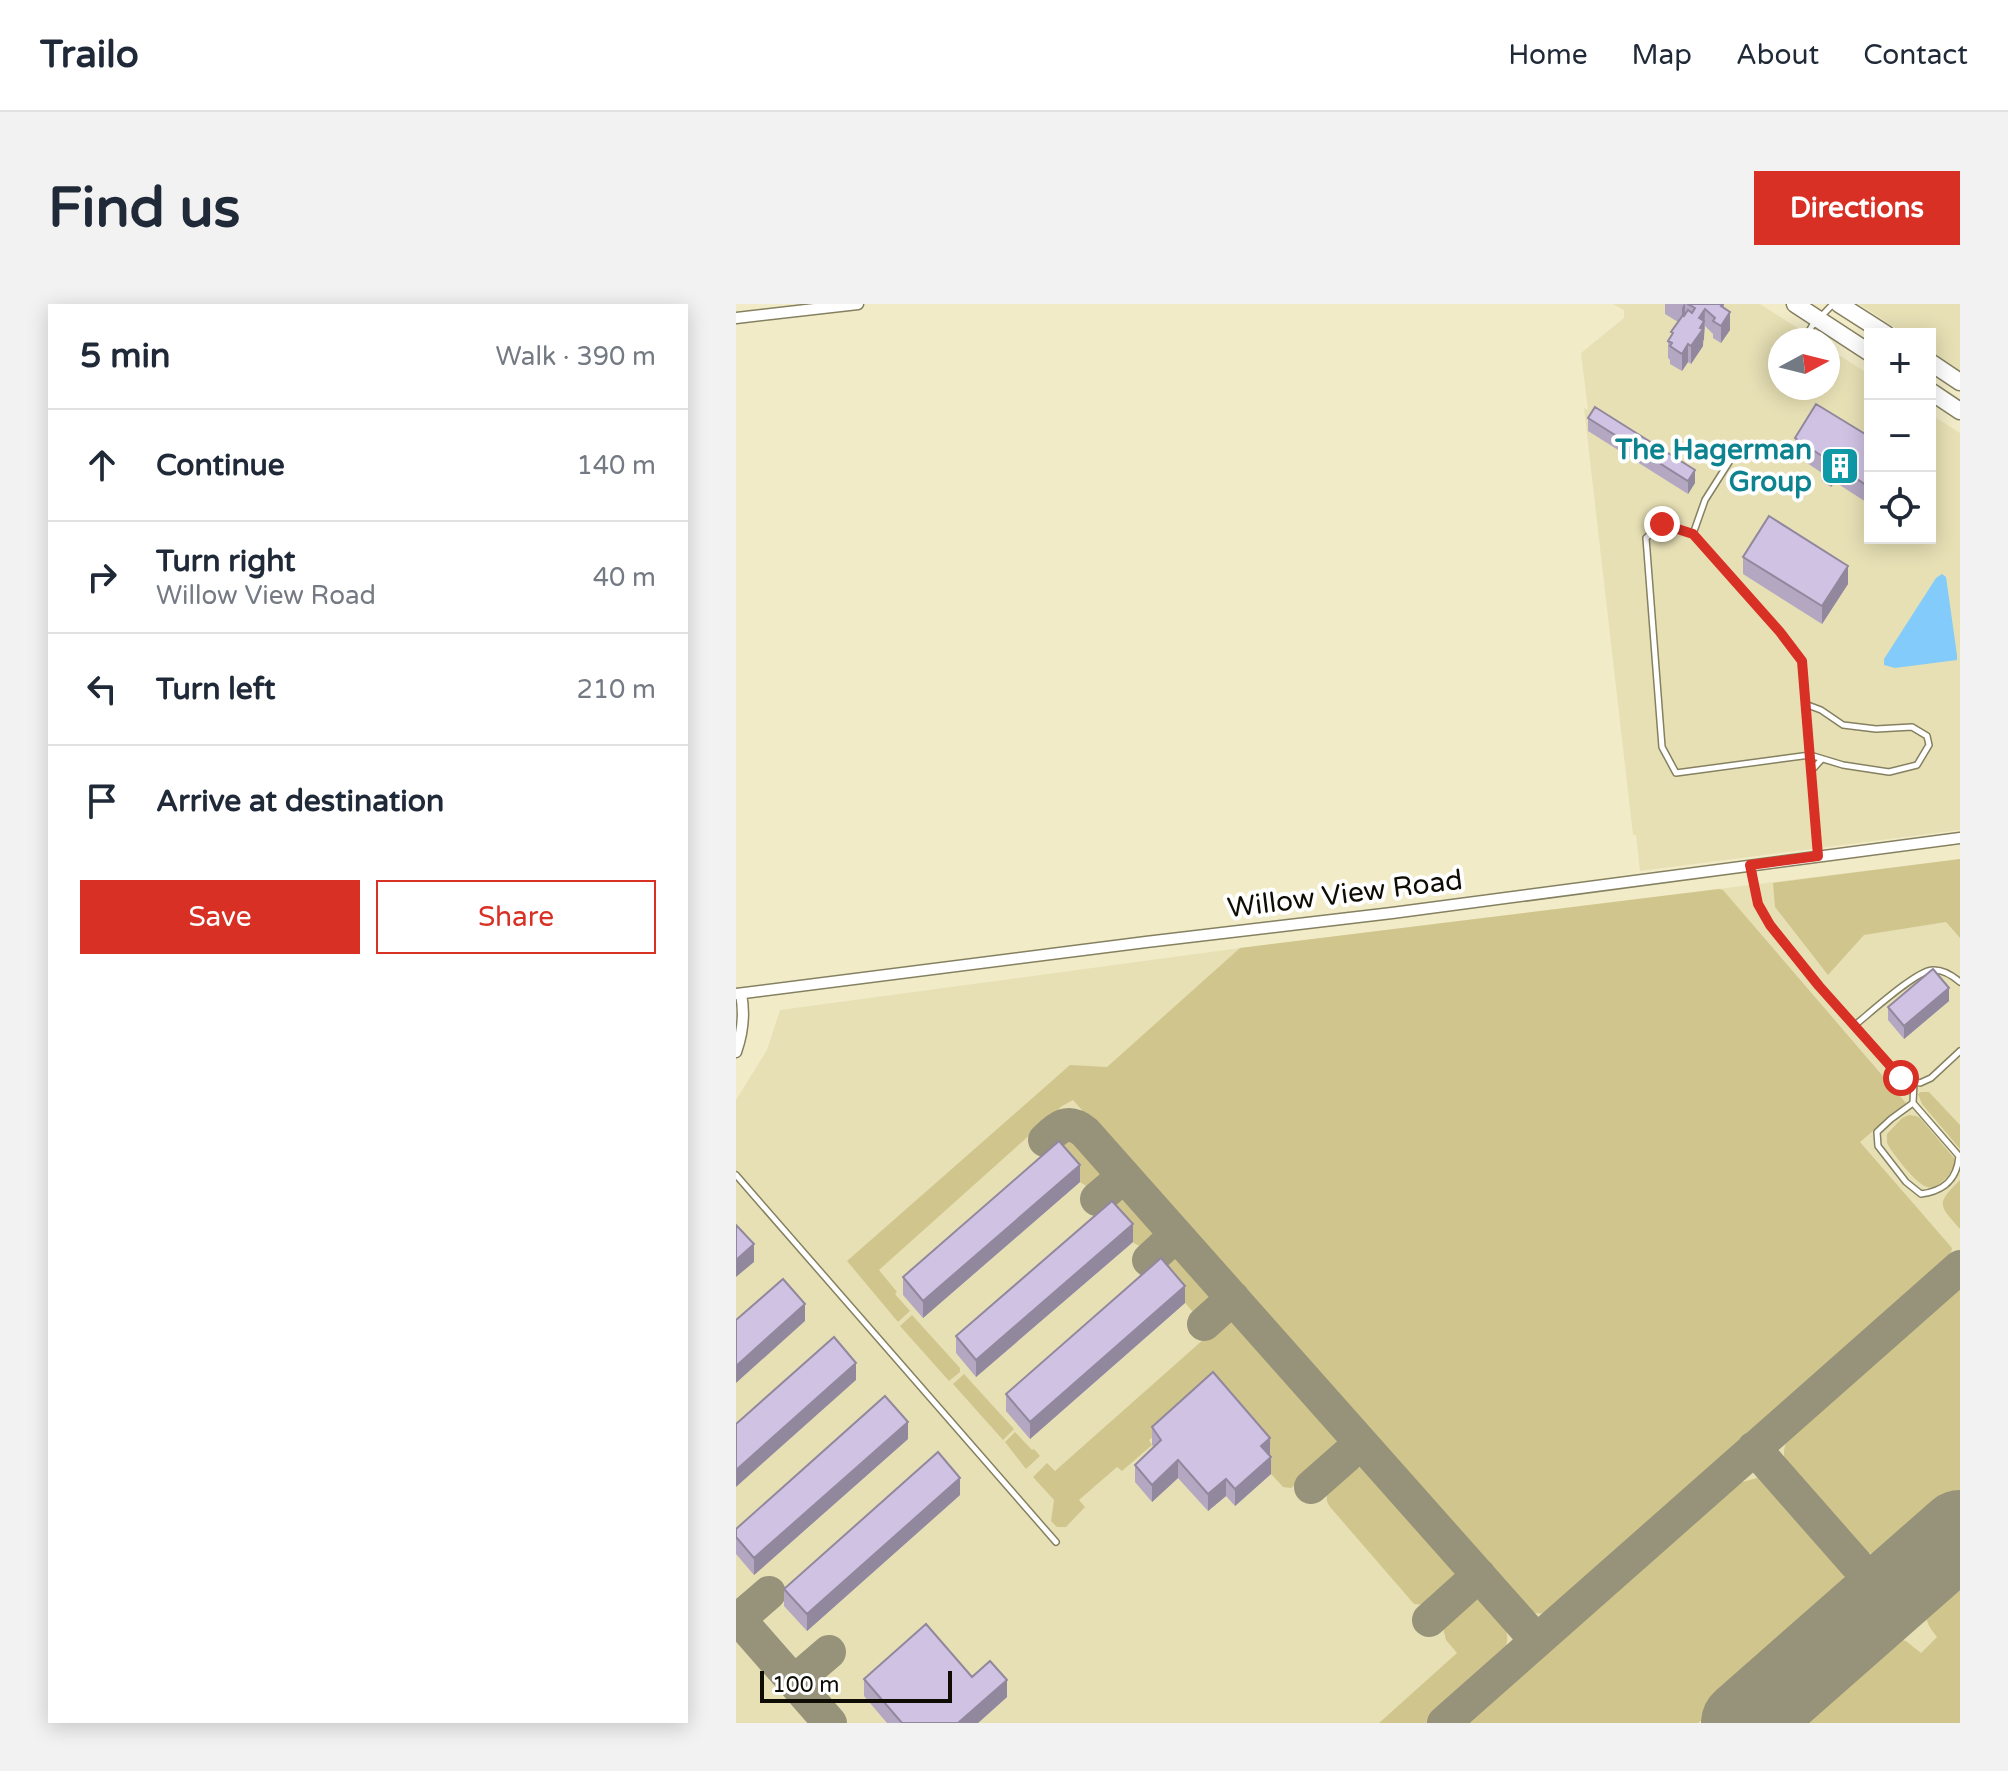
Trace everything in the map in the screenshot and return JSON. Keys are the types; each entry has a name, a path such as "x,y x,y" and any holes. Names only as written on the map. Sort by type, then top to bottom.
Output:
{"main road":[{"path":"1795,304 1864,349"},
{"path":"1839,304 1877,328"},
{"path":"1936,366 1960,382"},
{"path":"1936,395 1960,411"}],"street":[{"path":"736,318 858,304"},
{"name":"Willow View Road","path":"739,994 1392,913 1960,838"},
{"path":"736,1052 744,1010 739,994"}],"lane":[{"path":"1812,328 1833,304"},
{"path":"1693,534 1705,500 1738,448"},
{"path":"1805,704 1821,710 1843,725 1876,729 1912,727 1927,736 1929,745 1917,765 1889,772 1843,765 1810,755 1676,773 1662,747 1646,538 1662,524 1693,534 1802,661 1805,704 1810,755 1818,856"},
{"path":"1811,771 1822,759"},
{"path":"1750,865 1763,914 1819,986 1901,1078 1920,1083 1931,1078 1960,1051"},
{"path":"1855,1025 1928,970 1944,972 1960,982"},
{"path":"1913,1103 1877,1132 1878,1146 1906,1182 1921,1194 1936,1192 1954,1176 1959,1156 1913,1103 1914,1082"},
{"path":"736,1175 1056,1542"}],"shaded area":[{"path":"1613,304 1760,304 1797,328 1768,328 1768,400 1840,400 1840,356 1864,371 1864,544 1936,544 1936,418 1960,433 1960,830 1640,871 1636,835 1633,835 1584,408 1588,410 1581,353 1624,318 1624,310"},
{"path":"1859,304 1960,304 1960,370 1936,354 1936,328 1896,328"},
{"path":"1960,859 1960,1723 736,1723 736,1100 767,1050 780,1010 1240,948"},
{"path":"1960,859 1960,938 1946,922 1864,935 1828,975 1775,907 1773,883"},
{"path":"1719,889 1906,1103 1860,1142 1952,1248 1949,1263 1554,1610 1538,1613 1523,1607 1073,1100 1062,1106 879,1270 910,1311 898,1322 847,1261 1070,1065 1107,1067 1240,948"},
{"path":"1929,1092 1960,1125 1960,1149 1922,1104 1918,1094"},
{"path":"1909,1115 1920,1118 1954,1158 1951,1173 1934,1187 1922,1185 1887,1143 1887,1134"},
{"path":"1071,1138 1102,1169 1103,1179 1091,1188 1069,1172 1057,1153 1056,1147"},
{"path":"1960,1180 1960,1229 1943,1204 1947,1194"},
{"path":"1119,1197 1126,1197 1154,1228 1154,1238 1145,1247 1128,1238 1114,1219 1108,1206"},
{"path":"1175,1255 1211,1294 1212,1300 1200,1309 1192,1311 1161,1275 1161,1265"},
{"path":"1960,1283 1960,1493 1894,1551 1875,1555 1858,1549 1786,1466 1786,1444 1792,1431"},
{"path":"912,1315 960,1368 960,1372 949,1381 900,1326"},
{"path":"1232,1320 1238,1323 1336,1434 1338,1445 1335,1451 1291,1488 1283,1487 1261,1463 1161,1430 1149,1440 1152,1445 1122,1471 1117,1467 1079,1500 1085,1507 1066,1527 1057,1527 1051,1521 1054,1500 1033,1477 1047,1463 1055,1471 1222,1323"},
{"path":"964,1374 1014,1429 1003,1440 953,1384"},
{"path":"1015,1432 1040,1456 1026,1469 1005,1442"},
{"path":"1362,1467 1454,1567 1451,1584 1429,1605 1414,1604 1328,1504 1327,1495 1336,1481"},
{"path":"1757,1478 1770,1483 1842,1567 1845,1581 1839,1600 1698,1723 1463,1723 1735,1484"},
{"path":"1960,1571 1960,1723 1787,1723 1879,1642 1899,1639 1921,1653 1937,1637 1929,1626 1926,1608 1935,1592"},
{"path":"1476,1599 1489,1607 1506,1629 1507,1644 1502,1656 1426,1723 1379,1723 1457,1653 1446,1640 1443,1628 1467,1602"}],"water":[{"path":"1942,574 1946,577 1957,660 1895,668 1884,665 1884,659 1936,578"}],"building":[{"path":"1688,304 1723,304 1721,306 1730,312 1721,326 1705,309 1699,318 1704,321 1700,328 1703,329 1682,354 1668,341 1683,315 1688,310 1692,313 1695,308"},
{"path":"1816,404 1864,433 1864,484 1835,464 1831,470 1822,464 1825,458 1795,438"},
{"path":"1595,407 1695,470 1688,481 1588,418"},
{"path":"1769,516 1848,566 1822,606 1743,557"},
{"path":"1933,969 1949,988 1904,1026 1888,1007"},
{"path":"1059,1141 1080,1165 923,1301 903,1277"},
{"path":"1112,1201 1133,1224 976,1360 956,1336"},
{"path":"736,1225 754,1244 736,1260"},
{"path":"1161,1258 1185,1286 1030,1422 1006,1394"},
{"path":"783,1279 805,1304 736,1366 736,1320"},
{"path":"834,1337 856,1363 736,1470 736,1424"},
{"path":"1213,1372 1270,1438 1261,1446 1271,1457 1235,1489 1226,1479 1208,1494 1178,1460 1152,1485 1135,1465 1161,1440 1152,1427"},
{"path":"885,1396 908,1422 754,1558 736,1537 736,1529"},
{"path":"938,1452 960,1478 807,1614 784,1589"},
{"path":"926,1624 972,1677 990,1661 1007,1680 958,1723 902,1723 864,1679"}],"taxiway":[{"path":"1045,1140 1054,1131 1068,1125 1085,1132 1537,1641"},
{"path":"1097,1199 1124,1176"},
{"path":"1149,1260 1176,1235"},
{"path":"1444,1723 1960,1267"},
{"path":"1204,1324 1233,1298"},
{"path":"1311,1487 1361,1443"},
{"path":"1754,1448 1886,1598"},
{"path":"1429,1620 1479,1575"},
{"path":"739,1619 769,1593"},
{"path":"736,1616 830,1723"},
{"path":"794,1682 829,1652"}],"runway":[{"path":"1744,1723 1960,1533"}],"place":[{"name":"The Hagerman Group","path":"1840,466"}],"route":[{"path":"1662,524 1693,534 1802,661 1818,856 1750,865 1755,893 1770,925 1819,986 1901,1078"}]}
